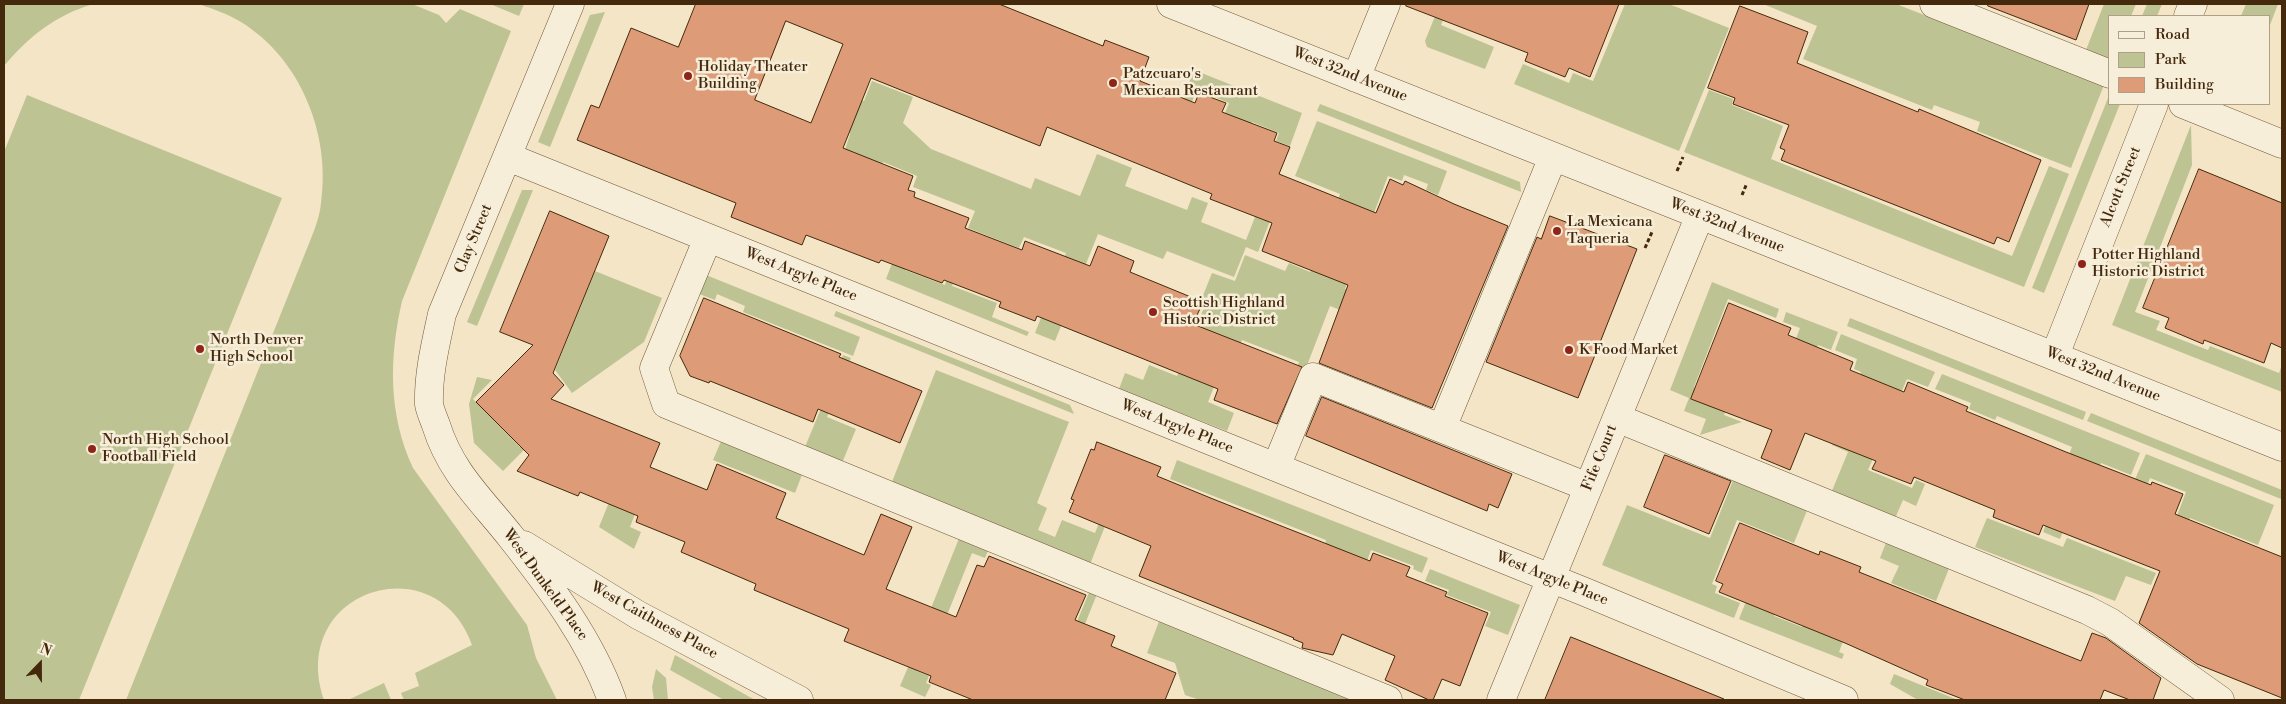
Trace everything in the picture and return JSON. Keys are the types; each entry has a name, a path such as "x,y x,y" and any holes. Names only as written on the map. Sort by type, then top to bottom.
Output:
{"street":[{"name":"Clay Street","path":"462,480 442,444 429,405 434,356 442,314 570,4"},
{"name":"West 32nd Avenue","path":"1171,4 2282,447"},
{"path":"1356,78 1386,4"},
{"path":"1934,4 2108,73"},
{"name":"Alcott Street","path":"2055,355 2154,105"},
{"path":"2185,105 2282,144"},
{"path":"1442,428 1553,156"},
{"name":"West Argyle Place","path":"508,157 1551,578 1844,700"},
{"name":"Fife Court","path":"1501,700 1700,215"},
{"path":"708,238 654,368 666,404 1388,700"},
{"path":"1276,467 1313,377 1588,487"},
{"path":"1617,418 2087,610 2110,622 2220,700"},
{"name":"West Dunkeld Place","path":"462,480 511,536 567,611 591,648 612,700"},
{"name":"West Caithness Place","path":"511,536 638,615 799,700"}],"green space":[{"path":"4,4 93,4 67,14 44,28 13,55 4,66"},
{"path":"199,4 412,4 439,15 446,23 460,9 511,31 402,301 395,344 393,386 399,427 413,468 527,625 536,658 557,700 404,700 401,693 419,686 415,673 472,645 454,614 428,595 400,589 371,593 345,607 326,631 318,662 324,700 126,700 312,236 318,220 321,203 323,177 321,151 316,126 307,101 295,78 280,56 262,38 236,19"},
{"path":"490,4 524,4 519,16"},
{"path":"1440,4 1449,4 1441,25 1494,47 1485,69 1427,47 1425,41"},
{"path":"1625,4 1669,4 1729,28 1679,151 1514,84 1523,64 1569,83 1573,73 1593,81"},
{"path":"1763,4 1896,4 2104,85 2071,168 1977,131 1980,122 1934,105 1932,110 1803,59 1817,26"},
{"path":"2104,4 2136,4 2131,15 2108,15 2108,65 2086,50"},
{"path":"2147,4 2162,4 2157,15 2142,15"},
{"path":"2246,4 2278,4 2271,22 2271,15 2241,15"},
{"path":"605,12 550,147 538,142 590,15"},
{"path":"1194,70 1302,113 1290,146 1276,141 1279,133 1252,122 1249,128 1211,148 1229,103 1197,90 1191,104 1182,100"},
{"path":"872,81 913,97 903,123 931,149 1031,189 1035,178 1080,196 1097,154 1132,168 1125,186 1187,210 1192,197 1208,203 1201,222 1246,240 1264,194 1278,200 1258,252 1246,247 1234,277 1167,251 1163,259 1098,234 1055,341 1035,333 1066,253 1024,237 1019,248 968,228 975,211 913,187 917,176 883,162 881,167 844,153 850,134 845,93 864,101"},
{"path":"1709,90 1733,99 1732,105 1783,126 1771,159 2012,256 2049,166 2069,174 2024,287 1684,152"},
{"name":"North High School Football Field","path":"27,95 282,198 79,700 4,700 4,152"},
{"path":"2108,98 2108,105 2120,105 2044,293 2032,288"},
{"path":"1320,104 1520,182 1521,192 1317,111"},
{"path":"1317,121 1447,171 1438,195 1426,190 1428,184 1404,175 1402,181 1388,176 1345,289 1384,305 1376,324 1330,306 1304,373 1296,370 1299,362 1242,340 1238,349 1230,346 1208,402 1234,413 1227,431 1119,389 1125,373 1143,380 1149,365 1177,376 1207,300 1202,298 1212,273 1235,281 1245,255 1285,271 1289,263 1310,272 1340,194 1295,176"},
{"path":"2191,125 2192,165 2135,312 2160,321 2156,330 2208,350 2210,346 2279,373 2282,365 2282,392 2112,325"},
{"path":"522,190 533,190 477,326 467,322"},
{"path":"899,245 908,261 905,270 945,285 947,278 954,281 952,286 997,303 992,317 1029,332 1027,336 886,279"},
{"path":"595,271 662,298 644,342 572,393 555,370"},
{"path":"701,273 860,337 853,356 743,312 745,306 717,294 715,300 694,292"},
{"path":"1712,282 1779,309 1776,318 1728,299 1694,387 1729,402 1724,415 1742,422 1700,435 1706,419 1684,411 1689,398 1670,390"},
{"path":"836,311 1070,405 1074,414 834,316"},
{"path":"1786,312 1838,332 1831,350 1818,345 1814,353 1772,401 1800,328 1783,322"},
{"path":"1850,318 2086,412 2083,420 1847,326"},
{"path":"1841,334 1935,372 1928,387 1907,379 1868,470 1912,488 1916,480 1925,484 1916,506 1903,500 1893,523 1829,498 1848,452 1832,445 1861,372 1854,369 1857,359 1835,350"},
{"path":"843,355 851,358 827,417 856,429 842,463 805,447"},
{"path":"936,370 1069,422 1037,503 1047,508 1038,530 1055,537 1062,520 1095,533 1101,518 1107,521 1089,567 890,487"},
{"path":"1942,374 2140,453 2131,475 2101,463 2097,472 2089,469 2060,539 2043,532 2073,457 2069,455 2072,447 1997,416 1995,420 1969,409 1971,403 1935,389"},
{"path":"477,377 492,380 473,399 520,447 537,430 540,434 503,471 474,443 469,404"},
{"path":"2091,413 2282,490 2281,499 2087,421"},
{"path":"722,439 803,472 795,493 713,460"},
{"path":"2146,454 2274,505 2258,545 2190,518 2174,560 2162,555 2186,492 2150,478 2120,555 2133,484"},
{"path":"1177,460 1428,558 1422,573 1413,569 1414,566 1371,550 1367,561 1325,545 1326,540 1170,479"},
{"path":"1734,478 1808,508 1794,543 1737,520 1712,584 1717,586 1715,593 1740,603 1734,618 1602,565 1627,505 1710,538"},
{"path":"616,485 635,514 630,527 641,532 634,549 599,527"},
{"path":"1987,518 2063,547 2067,538 2156,573 2151,585 2126,576 2115,601 1975,547"},
{"path":"960,536 989,548 985,558 972,553 941,630 925,623"},
{"path":"1887,540 1950,566 1936,601 1891,583 1899,566 1880,558"},
{"path":"1430,569 1520,605 1508,635 1485,626 1491,612 1447,595 1449,590 1425,581"},
{"path":"1093,583 1097,594 1081,634 1073,631"},
{"path":"1747,599 1776,610 1774,616 1802,627 1805,620 1845,636 1839,652 1844,654 1842,659 1739,619"},
{"path":"1161,616 1365,700 1200,700 1185,695 1175,663 1147,653"},
{"path":"925,627 934,631 917,671 929,676 926,683 931,685 925,697 900,686"},
{"path":"675,655 755,700 724,700 670,670"},
{"path":"656,669 666,678 668,700 654,700 652,687"},
{"path":"1894,674 1958,700 1918,700 1890,684"},
{"path":"384,683 391,700 348,700"}],"building":[{"path":"696,4 999,4 1103,46 1105,40 1149,57 1140,81 1195,103 1199,93 1226,103 1222,112 1277,133 1274,141 1290,147 1279,174 1376,213 1390,179 1403,185 1405,181 1508,226 1432,408 1319,363 1348,285 1262,251 1272,223 1210,199 1212,194 1047,127 1040,146 871,78 843,148 913,176 908,190 915,192 914,197 969,218 965,228 1022,250 1025,241 1090,266 1098,246 1134,261 1130,272 1203,302 1193,324 1302,367 1277,424 1214,400 1218,389 1037,316 1035,321 999,307 1001,302 944,280 942,283 881,260 879,263 806,235 802,245 731,217 736,203 577,140 591,105 599,108 631,28 678,47","holes":["786,21 843,44 811,123 755,100"]},
{"path":"1407,4 1619,4 1590,77 1569,68 1565,77 1525,61 1528,53 1406,6"},
{"path":"1988,4 2089,4 2076,40 1988,6"},
{"path":"1740,6 1808,32 1797,63 1918,112 1919,109 2041,160 2009,242 1997,237 1994,244 1781,160 1785,150 1780,148 1789,125 1733,104 1735,98 1708,88"},
{"path":"2199,169 2282,203 2282,348 2271,343 2264,363 2204,340 2203,344 2165,328 2169,318 2143,308"},
{"path":"550,211 609,236 553,373 564,385 551,399 660,443 650,467 707,490 717,464 786,493 776,518 864,555 881,514 912,527 886,589 956,617 977,565 984,567 989,556 1086,595 1075,620 1115,636 1111,646 1176,673 1165,700 973,700 929,682 931,676 844,641 849,629 754,590 756,584 681,552 685,542 636,522 638,516 580,492 578,496 517,471 529,455 476,402 533,345 500,332"},
{"path":"1550,216 1637,249 1578,398 1486,362 1537,237 1541,239"},
{"path":"704,298 841,354 839,357 922,391 900,443 818,409 813,422 710,381 709,383 690,376 680,356"},
{"path":"1729,303 1791,328 1788,335 1853,362 1850,370 1904,392 1908,382 1968,407 1966,411 2066,452 2151,485 2152,482 2183,494 2175,514 2282,557 2282,698 2197,664 2139,623 2160,571 2043,525 2039,535 1993,517 1995,510 1914,477 1911,484 1872,469 1876,461 1805,433 1790,470 1761,458 1772,430 1691,399"},
{"path":"1322,397 1512,474 1498,508 1489,504 1487,511 1306,436"},
{"path":"1097,442 1161,467 1157,476 1213,499 1370,561 1373,553 1410,567 1406,576 1447,592 1445,596 1488,613 1460,686 1442,679 1433,700 1429,700 1385,680 1395,656 1342,634 1333,655 1302,648 1303,643 1294,638 1139,576 1151,546 1069,512 1074,500 1071,499 1091,449 1094,450"},
{"path":"1665,455 1731,481 1709,534 1644,507"},
{"path":"1740,523 1819,555 1820,551 1861,567 1859,572 2081,661 2092,633 2106,638 2161,678 2153,700 2130,700 2104,690 2100,700 1965,700 1926,685 1928,680 1845,643 1719,592 1723,584 1716,581"},
{"path":"1571,637 1724,699 1545,700"}],"place":[{"name":"Holiday Theater Building","path":"688,76"},
{"name":"Patzcuaro's Mexican Restaurant","path":"1113,83"},
{"name":"La Mexicana Taqueria","path":"1557,231"},
{"name":"Potter Highland Historic District","path":"2082,264"},
{"name":"Scottish Highland Historic District","path":"1153,312"},
{"name":"North Denver High School","path":"200,349"},
{"name":"K Food Market","path":"1569,350"},
{"name":"North High School Football Field","path":"92,449"}]}
